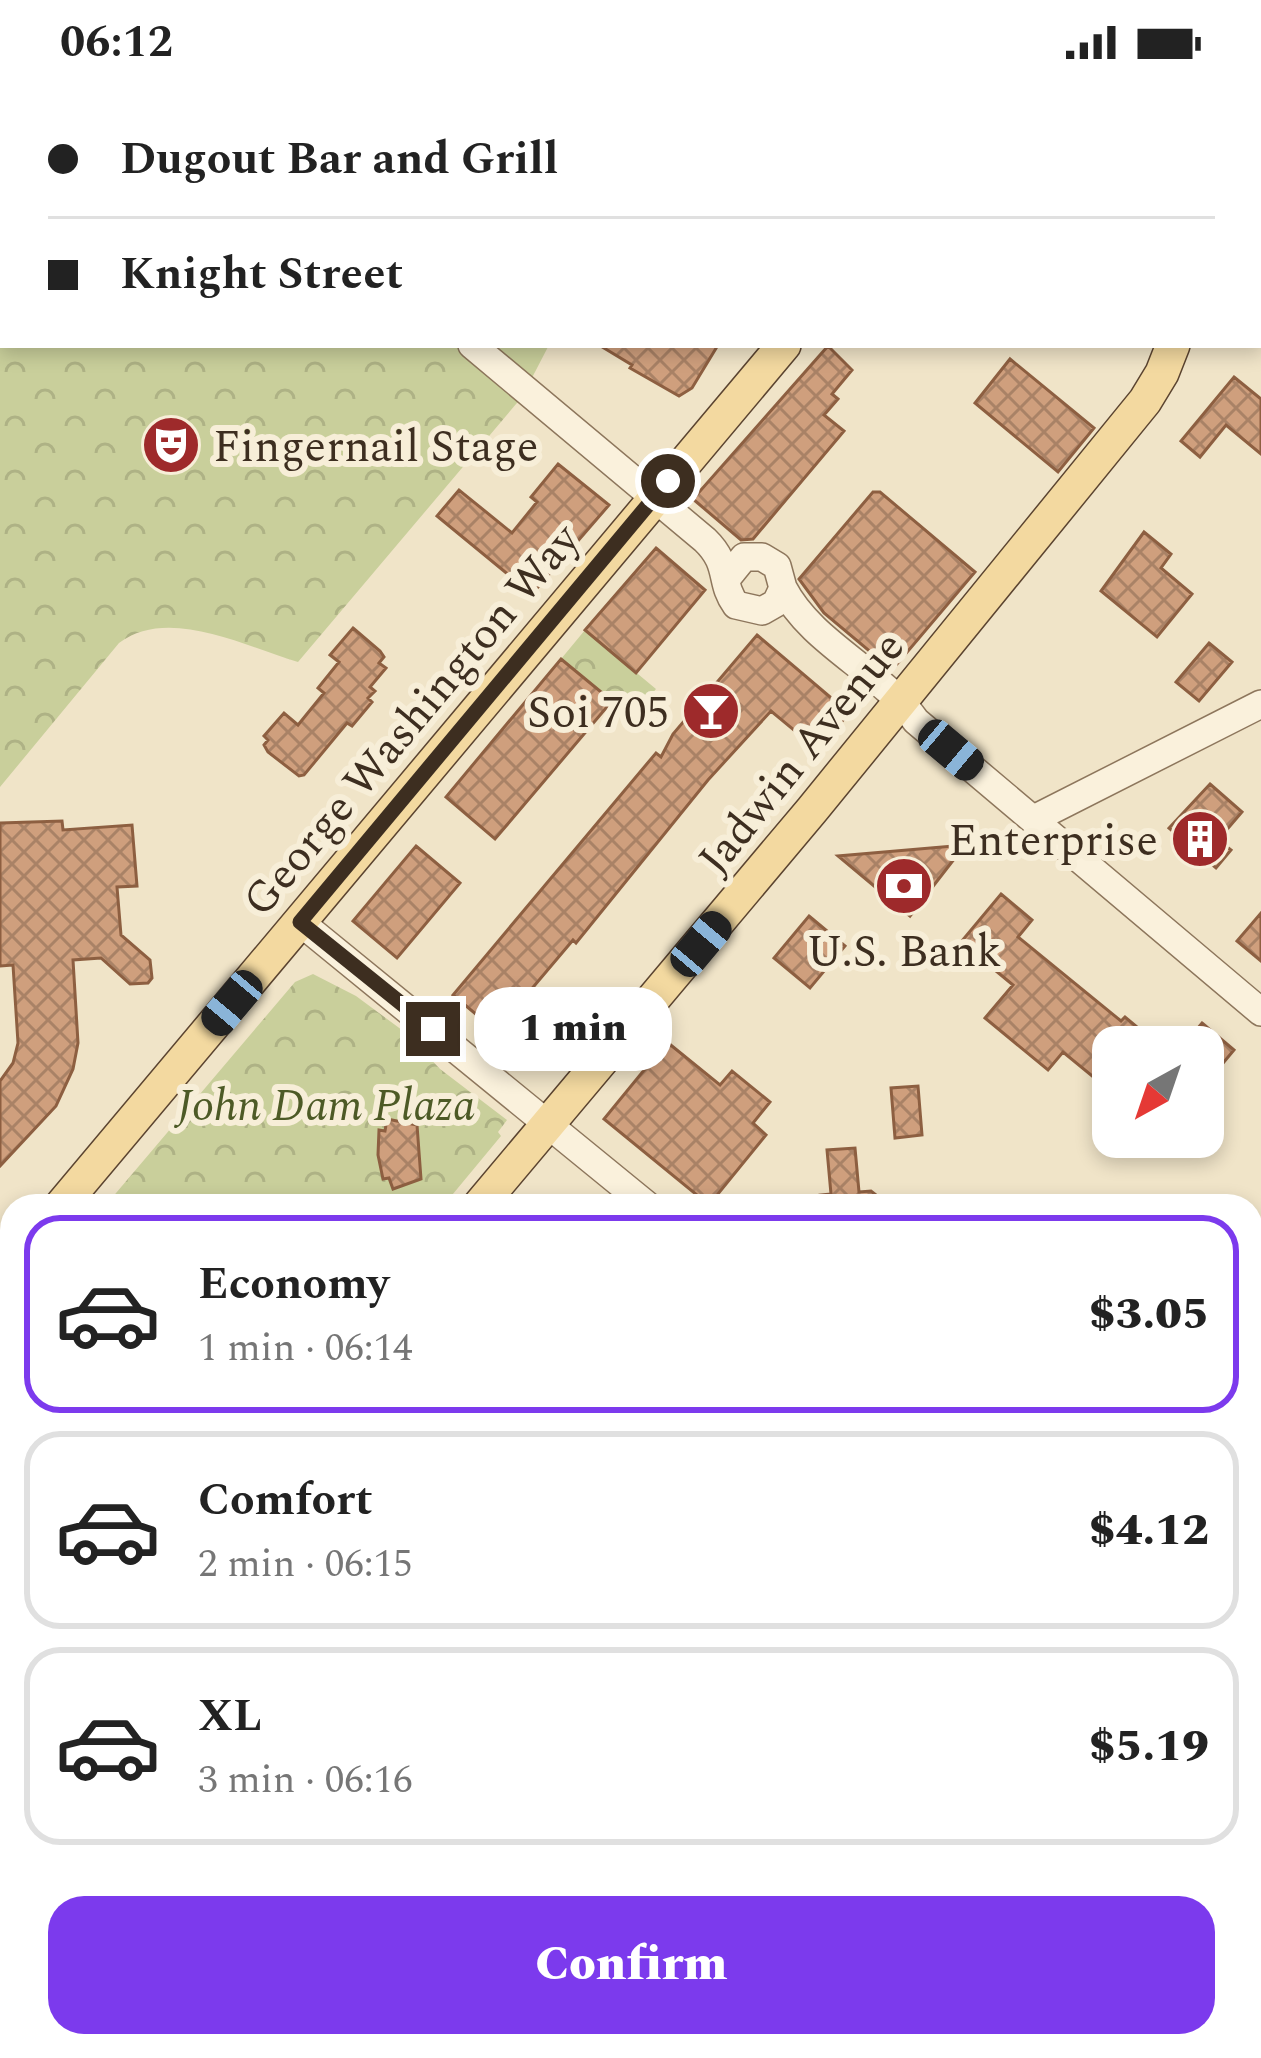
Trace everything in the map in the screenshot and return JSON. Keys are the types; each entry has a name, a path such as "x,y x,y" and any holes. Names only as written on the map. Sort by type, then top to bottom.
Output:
{"main road":[{"name":"George Washington Way","path":"71,1194 781,348"},
{"name":"Jadwin Avenue","path":"489,1194 904,711 1150,394 1172,348"}],"street":[{"path":"476,348 712,547 723,562 728,592 736,605 784,621 904,711 1261,1012"},
{"path":"727,578 744,557 763,557 777,566 783,588 812,624 904,711"},
{"path":"762,611 776,603 783,588"},
{"path":"1034,818 1261,704"},
{"path":"300,922 634,1194"}],"green space":[{"path":"0,348 547,348 522,397 298,662 207,633 160,628 139,633 119,643 0,787"},
{"path":"585,630 656,689 632,718 561,659"},
{"name":"John Dam Plaza","path":"313,974 356,996 507,1120 498,1132 501,1136 453,1194 115,1194 295,982"}],"building":[{"path":"604,348 716,348 692,388 679,396 630,368"},
{"path":"826,348 852,370 832,394 838,399 824,415 844,431 753,539 741,540 693,499"},
{"path":"1010,359 1094,428 1058,472 975,403"},
{"path":"1234,377 1261,399 1261,454 1226,425 1200,457 1181,441"},
{"path":"558,464 609,505 532,594 437,516 459,490 512,533 537,502 531,497"},
{"path":"873,492 880,492 975,572 892,670 824,613 799,579"},
{"path":"1144,532 1171,554 1161,568 1192,594 1157,637 1101,591"},
{"path":"656,548 705,590 636,673 585,630"},
{"path":"353,628 380,651 384,657 379,663 386,668 370,687 375,691 368,698 372,702 299,776 268,752 264,736 284,713 298,725 324,693 318,688 339,662 330,655"},
{"path":"757,635 849,713 818,750 771,711 496,1031 453,995 656,753 661,757 673,734"},
{"path":"1209,643 1232,662 1199,701 1176,682"},
{"path":"561,659 612,701 495,839 446,797"},
{"path":"1210,784 1242,812 1218,840 1231,850 1216,868 1169,828"},
{"path":"62,821 63,830 132,825 137,886 117,887 121,935 150,960 152,978 148,983 130,984 101,958 73,960 78,1043 73,1069 56,1106 0,1166 0,1081 13,1063 18,1043 13,965 0,966 0,823"},
{"name":"U.S. Bank","path":"965,845 910,916 838,856"},
{"path":"416,846 460,883 397,958 353,921"},
{"path":"1001,894 1032,920 1018,937 1121,1021 1125,1017 1136,1026 1092,1026 1092,1076 1063,1052 1048,1070 985,1018 1013,985 961,942"},
{"path":"1261,913 1261,961 1237,941"},
{"path":"809,916 845,946 810,988 774,958"},
{"path":"667,1042 720,1085 732,1071 770,1102 753,1123 766,1135 718,1194 696,1194 604,1119"},
{"path":"1224,1042 1234,1050 1224,1062"},
{"path":"918,1086 922,1135 895,1138 891,1088"},
{"path":"387,1119 417,1125 421,1179 393,1189 389,1178 383,1179 378,1155 379,1130 385,1131"},
{"path":"855,1148 859,1192 875,1194 831,1194 827,1150"}],"place":[{"name":"Fingernail Stage","path":"171,445"},
{"name":"Soi 705","path":"711,711"},
{"name":"Enterprise","path":"1200,839"},
{"name":"U.S. Bank","path":"904,886"}],"route":[{"path":"433,1029 300,922 668,481"}]}
